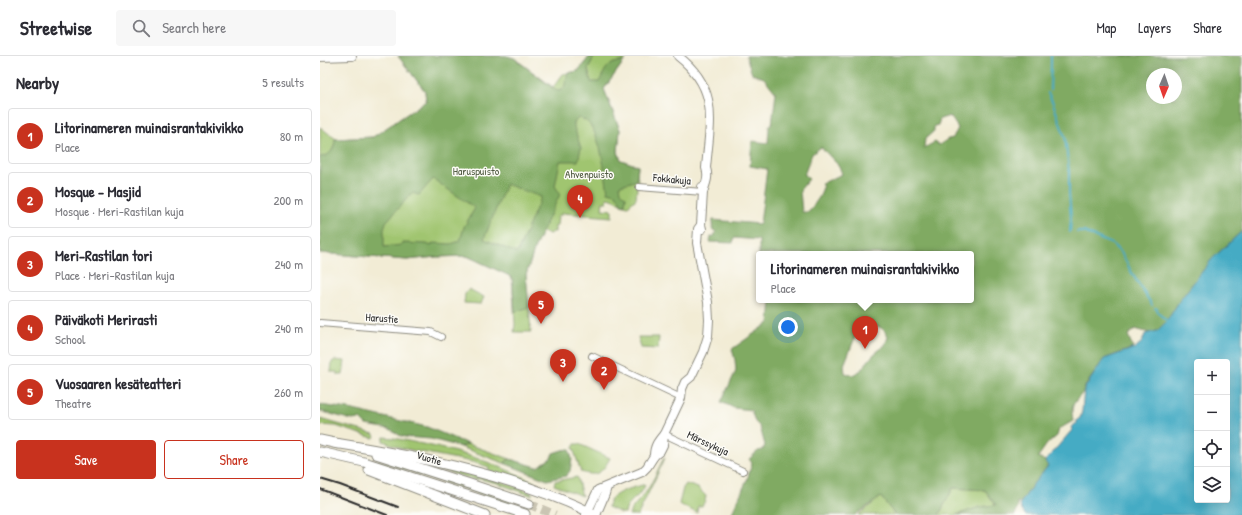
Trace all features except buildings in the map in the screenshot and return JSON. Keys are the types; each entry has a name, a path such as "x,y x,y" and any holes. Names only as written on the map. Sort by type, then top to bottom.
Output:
{"main road":[{"name":"Vuotie","path":"320,440 421,468 529,504"},
{"path":"334,443 388,452 511,482 537,490 592,514"},
{"path":"322,452 392,471 525,514"},
{"path":"322,452 485,515"}],"street":[{"path":"320,57 352,56"},
{"path":"592,514 598,490 642,472 654,456 654,449 664,434 681,398 682,389 685,382 691,377 703,352 709,327 708,302 701,268 697,236 698,229 701,225 703,192 702,174 706,168 710,112 708,97 702,82 678,56"},
{"name":"Fokkakuja","path":"639,187 703,192"},
{"name":"Harustie","path":"320,323 431,332 441,337"},
{"path":"592,356 681,398"},
{"name":"Märssykuja","path":"664,434 743,470"}],"green space":[{"name":"Haruspuisto","path":"398,56 506,56 514,58 553,87 563,74 578,71 590,56 628,56 604,89 620,130 618,152 621,160 638,166 636,199 628,206 613,199 607,198 607,202 603,202 602,209 612,210 612,217 562,213 562,215 558,215 555,232 550,234 542,231 526,275 531,332 514,332 515,324 512,277 467,256 407,260 320,253 320,127 336,139 373,137 426,102 425,91"},
{"name":"Haruspuisto","path":"398,56 506,56 514,58 555,90 560,91 564,88 568,73 578,71 590,56 594,57 588,69 591,82 599,82 610,65 624,61 604,89 620,130 618,152 621,160 638,166 637,177 635,181 620,185 621,192 626,197 625,204 622,205 616,194 608,192 603,161 592,127 585,120 578,118 574,123 574,127 581,148 578,161 560,161 555,186 560,194 535,247 526,275 529,307 515,312 512,277 467,256 407,260 320,253 320,157 329,154 334,146 335,139 373,137 426,101 425,91","holes":["433,179 475,208 464,227 460,241 451,244 433,243 431,246 427,244 402,243 401,245 384,247 384,229 386,222 412,193 419,195","506,184 541,197 517,253 484,239"]},
{"path":"746,56 1242,56 1242,231 1212,259 1180,300 1167,321 1157,331 1150,333 1135,329 1128,335 1133,348 1104,359 1073,406 1073,421 1059,429 1057,436 1047,444 1038,457 1045,461 1048,466 1020,504 1017,502 1018,507 1015,515 956,515 980,507 996,505 985,490 953,488 939,515 895,515 881,497 855,515 731,515 747,480 752,463 749,459 758,451 763,450 765,445 760,427 755,422 751,410 734,408 721,402 736,371 732,349 769,323 771,303 974,303 974,251 759,251 759,240 734,238 733,243 710,242 711,237 714,236 716,232 712,229 713,220 760,224 767,169 750,166 752,141 768,143 769,126 772,124 776,93 764,78 752,74","holes":["950,116 958,128 953,138 948,139 939,145 935,142 924,148 925,139 934,131 934,126 938,125 940,119","821,147 839,166 842,174 821,184 823,187 820,196 809,212 802,212 800,190 809,179 804,175 812,154","874,325 882,329 888,337 885,345 873,355 860,371 853,375 845,373 844,365 860,326"]},
{"path":"469,289 484,297 481,304 464,303 465,294"},
{"path":"638,337 659,337 658,349 641,348"},
{"path":"335,360 345,361 343,375 337,375 337,372 331,372 332,362"},
{"path":"320,405 349,409 427,427 468,444 461,447 431,439 405,437 390,429 366,425 360,419 352,420 320,411"},
{"path":"320,419 374,434 375,437 373,438 336,426 320,425"},
{"path":"384,437 437,447 472,457 508,470 534,482 535,484 488,471 489,467 472,462 401,448 383,441"},
{"path":"468,444 510,459 505,462 506,464 461,447"},
{"path":"575,444 579,444 610,458 605,467 596,474 581,472 573,448"},
{"path":"569,449 572,459 570,471 566,476 547,480 506,464 505,462 510,459 537,467 551,458 553,453"},
{"path":"664,458 638,515 629,515 632,508 649,488"},
{"path":"379,460 480,491 527,508 526,510 482,494 378,462"},
{"path":"423,464 507,483 532,493 532,495 497,483 475,478 478,481"},
{"path":"577,477 582,496 554,485 555,481"},
{"path":"686,484 698,488 706,496 702,506 698,506 697,513 679,504 683,488"},
{"path":"645,485 642,491 628,505 625,513 621,513 608,507 612,498 616,495"},
{"path":"953,488 985,490 996,505 980,507 956,515 939,515"},
{"path":"881,497 895,515 858,515"}],"water":[{"path":"1242,231 1242,515 1025,515 1020,504 1048,466 1045,461 1072,430 1071,427 1077,423 1077,420 1080,418 1084,389 1104,359 1135,348 1142,342 1145,334 1157,331 1167,321 1180,300 1212,259"}],"waterway":[{"path":"1050,90 1051,56"},
{"path":"1048,93 1065,137 1069,171 1071,218 1070,232"},
{"path":"1077,232 1084,232 1112,244 1122,254 1152,305"},
{"path":"1155,308 1167,321"}],"tunnel":[{"path":"529,504 555,515"}],"railway":[{"path":"320,479 398,507"},
{"path":"320,489 387,515"}],"place":[{"name":"Päiväkoti Merirasti","path":"580,218"},
{"name":"Vuosaaren kesäteatteri","path":"541,324"},
{"name":"Litorinameren muinaisrantakivikko","path":"865,349"},
{"name":"Meri-Rastilan tori","path":"563,382"},
{"name":"Mosque - Masjid","path":"604,390"}],"park label":[{"name":"Ahvenpuisto","path":"589,174"}]}
